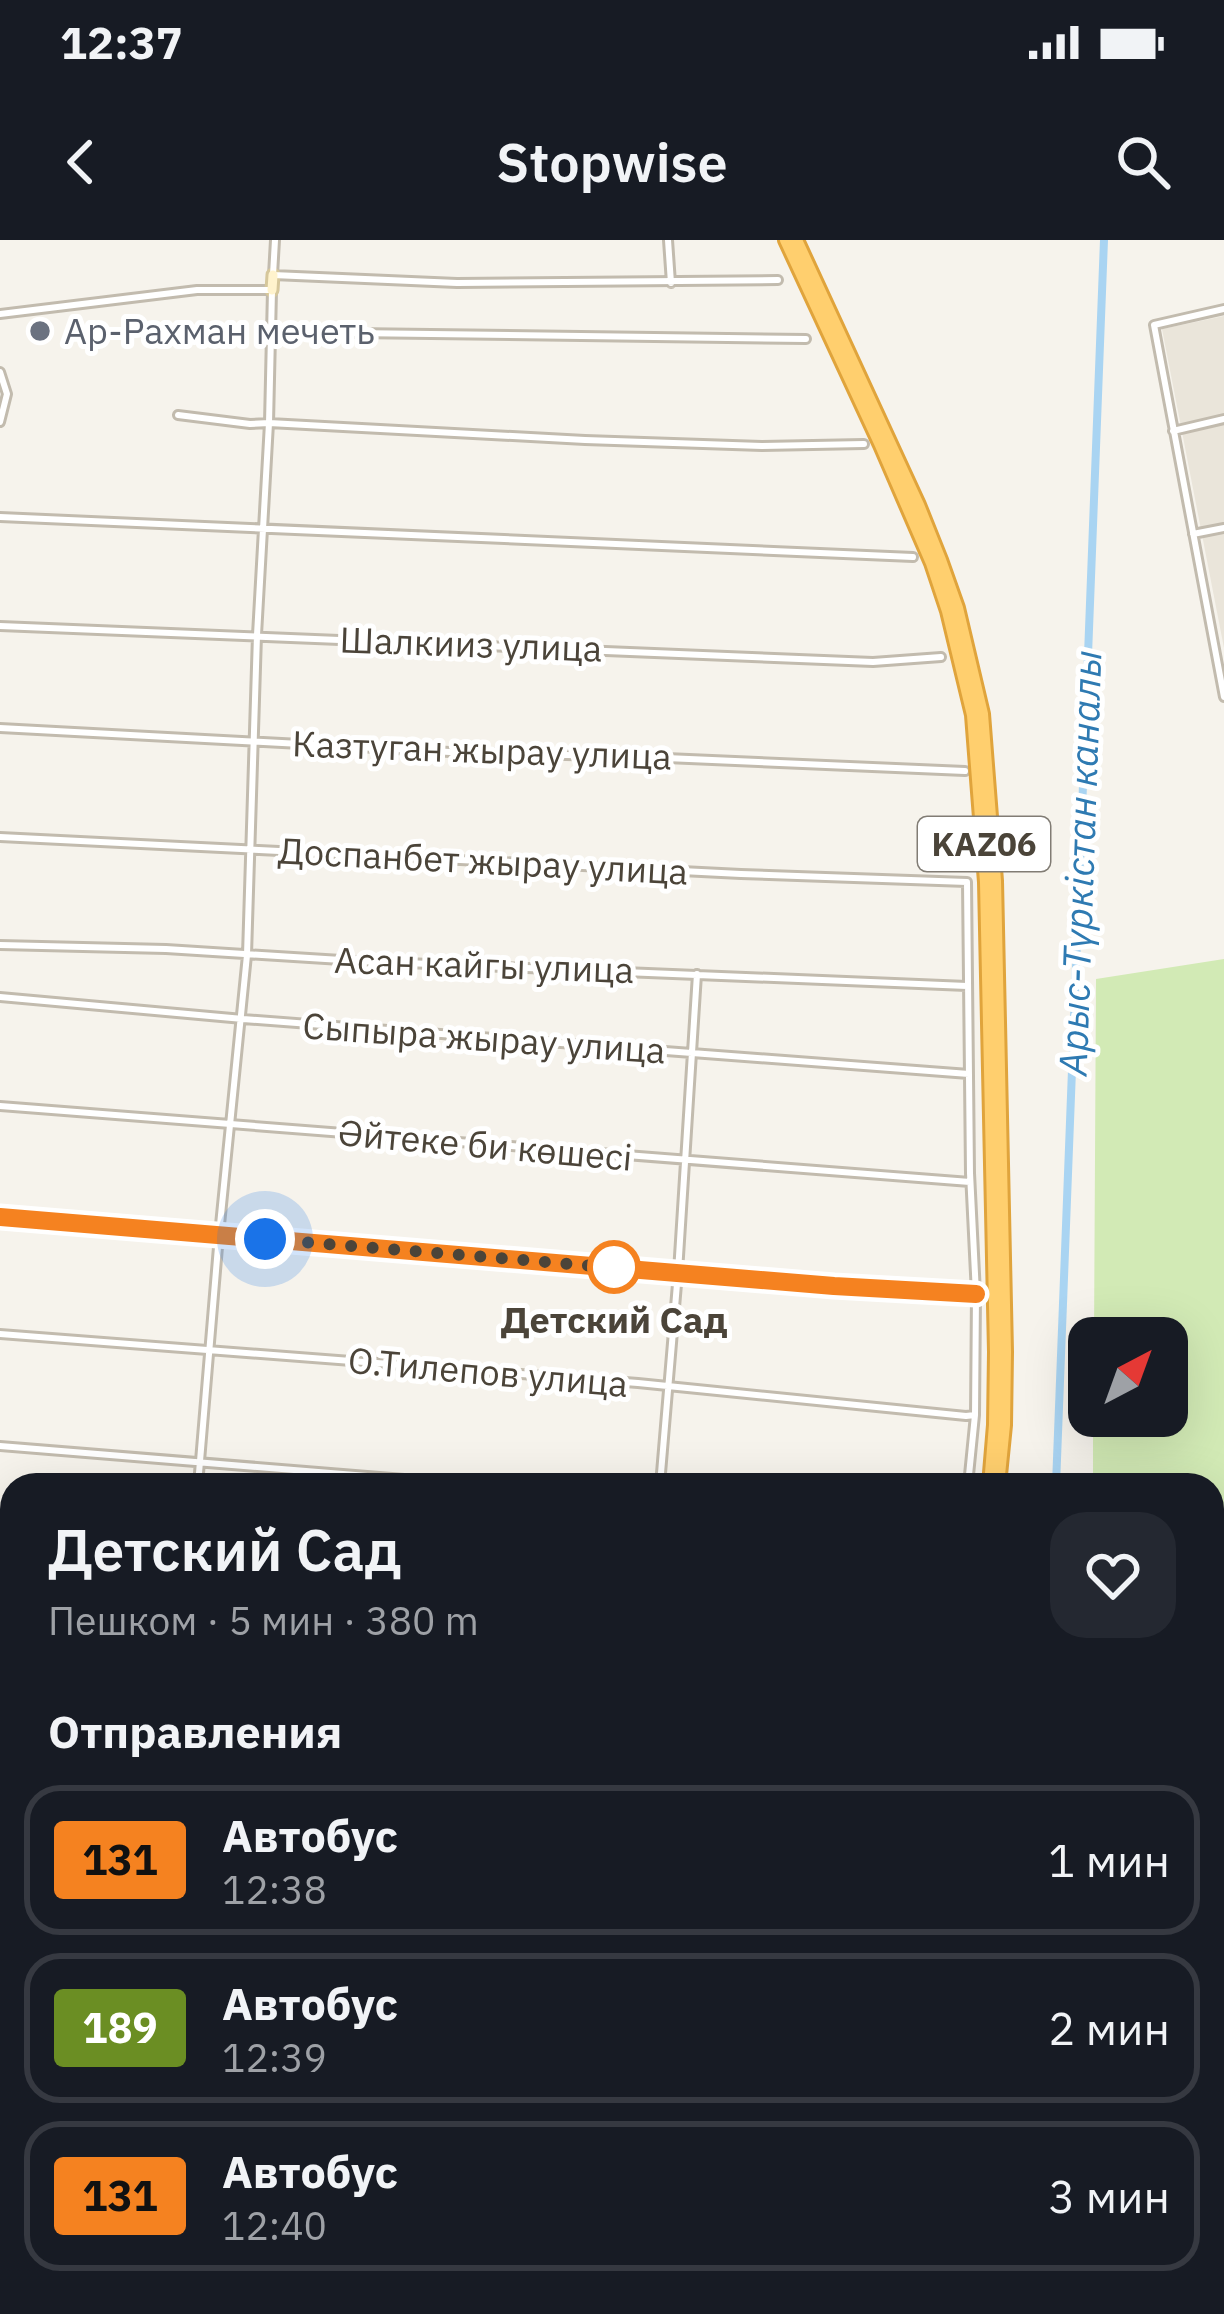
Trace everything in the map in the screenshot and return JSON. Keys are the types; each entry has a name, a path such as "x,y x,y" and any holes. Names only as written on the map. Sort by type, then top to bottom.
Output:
{"highway":[{"name":"KАZ06","path":"786,240 932,563 973,715 986,882 994,1473"},
{"name":"KАZ06","path":"796,240 940,560 957,608 982,714 995,881 1005,1352 1004,1425 996,1473"}],"main road":[{"path":"272,290 273,275"}],"street":[{"path":"274,240 273,275 457,283 778,280"},
{"path":"668,240 671,283"},
{"path":"0,315 197,290 272,290 247,955 199,1473"},
{"path":"1224,309 1154,325 1224,698"},
{"path":"273,332 806,339"},
{"path":"0,372 7,394 0,422"},
{"path":"178,415 250,424 585,440 864,444"},
{"path":"1174,430 1224,419"},
{"path":"0,517 913,557"},
{"path":"1193,534 1224,528"},
{"name":"Шалкииз улица","path":"0,626 873,662 941,657"},
{"path":"1213,638 1224,635"},
{"name":"Казтуган жырау улица","path":"0,728 451,752 964,771"},
{"name":"Доспанбет жырау улица","path":"0,837 967,882 968,986"},
{"name":"Асан кайгы улица","path":"0,945 968,986"},
{"path":"661,1473 697,974"},
{"path":"968,986 976,1294 969,1473"},
{"name":"Сыпыра жырау улица","path":"0,997 969,1074"},
{"name":"Әйтеке би көшесі","path":"0,1106 970,1182"},
{"path":"0,1217 976,1294"},
{"name":"О.Тилепов улица","path":"0,1334 975,1414"},
{"path":"0,1446 326,1473"}],"shaded area":[{"path":"1224,316 1224,648 1162,329"}],"green space":[{"path":"1224,959 1224,1473 1093,1473 1093,1437 1188,1437 1188,1317 1094,1317 1096,979"}],"waterway":[{"name":"Арыс-Түркістан каналы","path":"1056,1473 1104,240"}],"bus line":[{"name":"131","path":"0,1217 976,1294"}],"place":[{"name":"Ар-Рахман мечеть","path":"40,331"},
{"name":"Детский Сад","path":"614,1267"}],"route":[{"path":"265,1239 632,1269 614,1267"}]}
